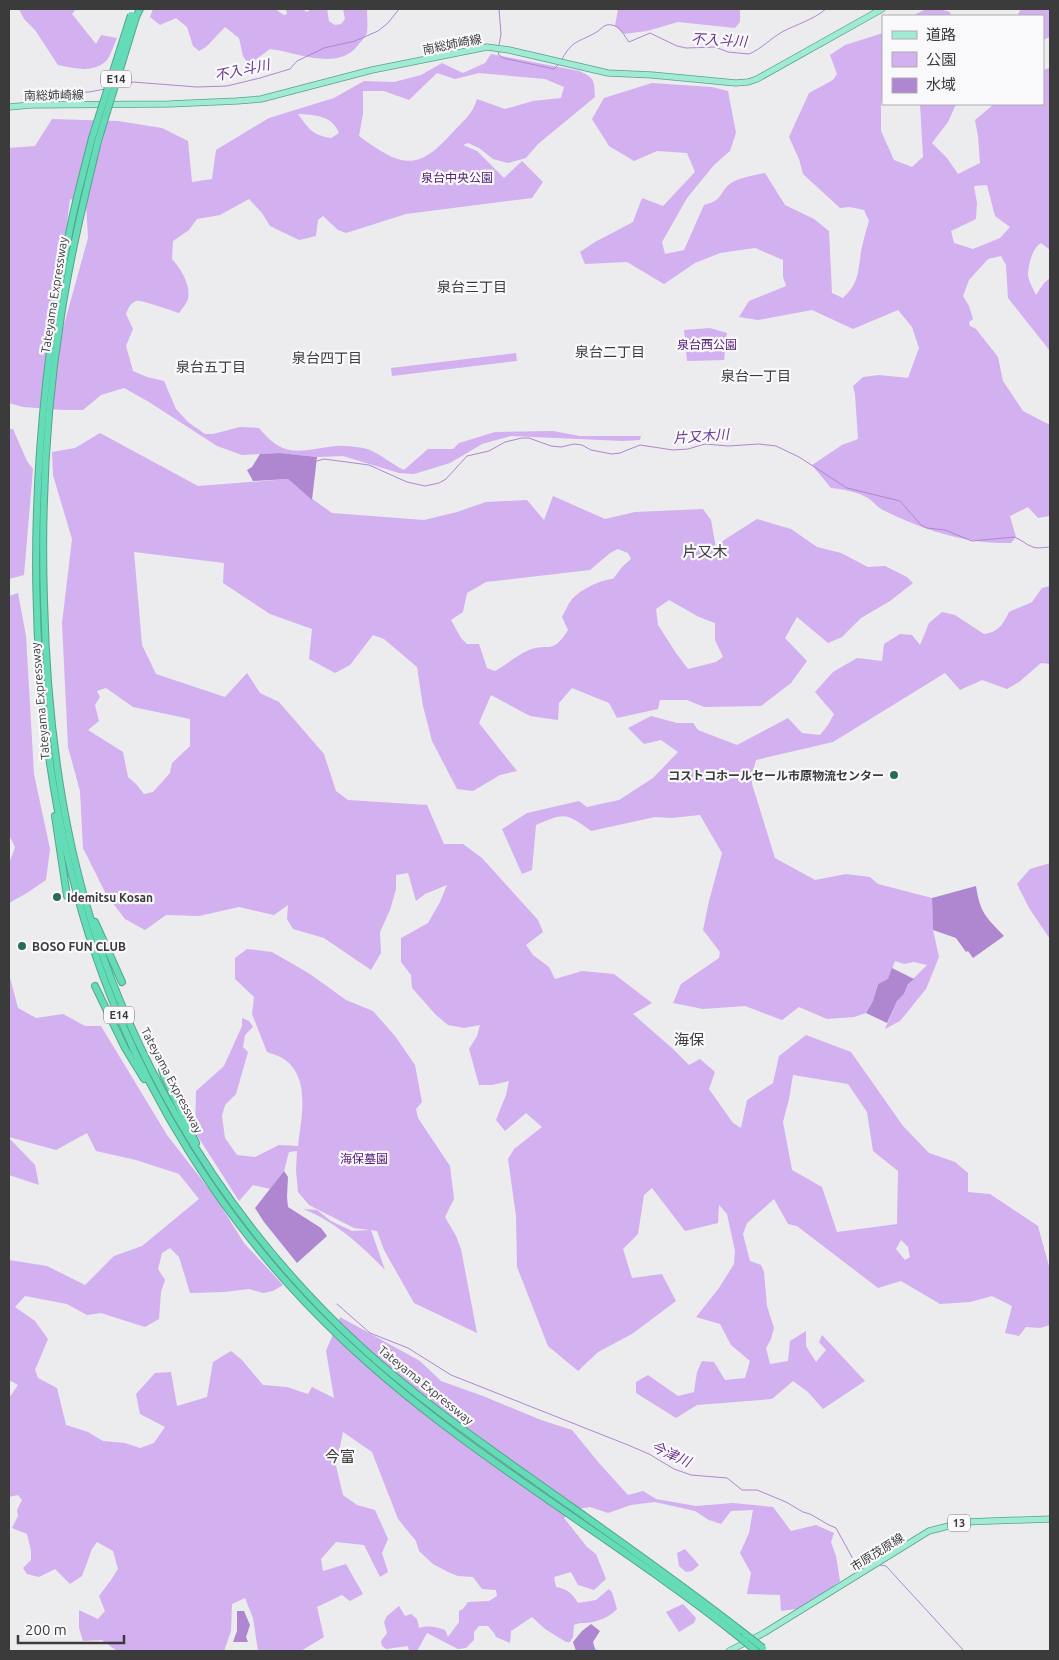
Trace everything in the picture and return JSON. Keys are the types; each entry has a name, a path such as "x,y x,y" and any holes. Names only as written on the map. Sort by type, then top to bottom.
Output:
{"highway":[{"name":"Tateyama Expressway","path":"140,9 134,14 70,227 48,368 41,437 37,518 37,585 41,664 50,756 65,844 89,937 122,1023 143,1068 194,1161 253,1242 312,1309 352,1349 406,1395 452,1430 668,1583 756,1651"},
{"name":"Tateyama Expressway","path":"95,140 61,316 50,401 43,518 44,614 49,696 60,787 74,859 101,954 122,1008 156,1079 202,1159 254,1232 327,1313 381,1365 452,1422 666,1573 765,1650"},
{"path":"50,756 57,834 67,896"},
{"path":"74,859 96,924 122,982"},
{"path":"95,986 125,1048 169,1117"},
{"path":"162,1070 202,1159"}],"main road":[{"name":"南総姉崎線","path":"9,107 30,105 151,104 261,99 372,70 487,47 509,50 608,73 736,83 748,82 882,9"},
{"name":"市原茂原線","path":"729,1651 764,1633 929,1531 970,1521 1050,1518"}],"green space":[{"path":"19,9 76,9 72,14 96,44 101,35 117,38 107,60 96,67 84,69 58,65 35,30 24,19"},
{"path":"153,9 275,9 284,15 287,14 286,9 302,9 307,12 311,9 327,9 329,21 335,25 341,24 345,19 343,9 367,9 367,32 366,36 350,53 340,57 317,58 270,49 255,60 247,62 243,56 239,38 225,27 206,47 199,51 193,46 187,27 176,18 160,25 150,17"},
{"path":"618,9 740,9 740,22 735,28 678,22 647,31 624,34 615,26"},
{"path":"926,9 939,9 950,12 951,15 914,15"},
{"path":"1021,9 1050,9 1050,37 1044,40 1044,15 1018,15"},
{"path":"882,33 881,131 894,160 912,167 923,157 920,105 956,105 948,122 932,143 947,158 958,174 980,163 975,120 993,105 1044,105 1044,70 1050,68 1050,250 1041,243 1038,245 1031,258 1028,276 1036,295 1050,278 1050,351 1008,298 1006,265 1001,256 988,259 969,280 963,296 969,306 973,319 969,322 970,326 976,329 998,357 1003,381 1023,411 1050,425 1050,516 1038,518 1028,507 1010,516 1016,537 1011,543 994,543 961,538 914,524 883,510 864,496 850,491 831,488 812,465 842,445 858,439 853,386 863,377 879,375 908,378 919,348 912,327 898,310 853,329 812,310 758,320 739,317 749,301 786,286 783,277 783,260 755,248 720,253 695,263 664,284 627,262 585,264 580,252 633,222 642,198 663,206 695,172 687,153 657,151 634,161 609,146 592,119 604,98 652,83 712,87 728,91 736,133 730,151 714,165 687,198 662,242 665,254 684,250 704,205 715,201 727,186 735,181 765,173 785,205 814,219 829,231 832,293 843,298 857,277 869,221 864,210 850,207 840,208 803,174 799,159 789,137 809,93 833,80 837,74 830,55 845,45","holes":["987,185 995,216 1010,227 1000,238 973,249 954,243 951,231 976,219 977,203 974,186"]},
{"name":"泉台中央公園","path":"491,54 579,71 593,80 595,97 538,144 526,158 508,163 493,159 479,148 468,143 463,145 477,151 504,178 522,161 543,182 532,198 406,214 346,233 338,230 323,216 318,220 316,236 299,240 270,226 262,213 249,199 220,215 197,219 189,230 173,241 172,259 185,278 189,294 179,313 150,303 136,301 132,303 126,314 133,329 126,346 133,371 164,381 176,409 188,422 205,434 213,434 240,427 259,428 268,438 285,449 294,451 339,446 363,448 373,451 404,470 428,449 453,449 459,443 495,432 553,431 580,436 641,436 640,440 623,441 511,436 482,444 450,463 414,474 399,473 343,456 317,457 280,453 242,455 217,446 124,388 101,395 83,410 23,407 9,403 9,148 35,146 52,119 118,121 162,128 188,141 192,182 212,179 216,150 269,118 334,98 364,81 394,82 421,75 442,63 463,73 485,63","holes":["437,73 455,79 479,73 545,79 564,87 561,98 533,101 505,109 477,99 467,117 439,146 428,155 417,160 397,159 385,154 359,136 363,114 363,91 384,91 409,100","298,114 327,119 336,127 339,133 331,138 319,135 308,127","70,199 86,204 88,238 62,332 43,345 65,238"]},
{"name":"泉台西公園","path":"710,328 727,333 724,360 687,361 684,330"},
{"path":"516,353 517,361 392,376 391,368"},
{"path":"9,429 13,429 27,461 33,469 24,575 9,579"},
{"path":"100,433 198,486 288,479 332,513 424,520 457,512 486,502 527,500 544,520 553,496 605,519 635,512 703,509 711,520 716,548 724,540 757,519 791,529 817,547 841,553 868,567 885,566 907,577 913,583 890,601 861,618 842,637 828,643 797,617 785,638 807,661 791,683 761,706 704,707 687,700 660,700 658,709 617,718 609,703 572,688 559,703 558,720 530,716 491,695 479,723 517,771 500,775 473,791 457,789 432,741 423,706 417,667 384,639 373,635 350,665 335,673 309,659 312,629 270,614 223,583 224,563 134,552 142,645 156,674 225,697 247,673 260,693 279,702 324,754 336,791 348,800 427,805 444,844 463,844 482,858 538,920 543,932 526,945 533,955 549,967 555,979 582,971 614,974 652,1003 633,1014 689,1065 700,1059 715,1072 709,1089 733,1123 741,1128 747,1100 773,1083 779,1056 806,1035 851,1052 903,1126 929,1153 955,1162 968,1173 968,1192 990,1194 1038,1226 1050,1270 1050,1325 1040,1328 1026,1327 1019,1336 1005,1333 1012,1306 992,1296 970,1302 940,1304 901,1281 878,1288 797,1226 788,1224 774,1199 747,1223 743,1234 750,1261 761,1265 764,1272 767,1306 774,1328 766,1348 770,1364 788,1361 790,1341 806,1331 806,1346 816,1362 826,1350 819,1342 822,1335 865,1381 823,1409 808,1392 793,1381 772,1399 697,1405 676,1418 636,1393 636,1382 648,1375 678,1396 694,1392 697,1372 702,1361 714,1362 725,1380 745,1378 750,1361 731,1345 720,1324 696,1317 719,1288 734,1264 735,1251 727,1214 719,1205 718,1223 685,1231 652,1188 644,1195 638,1234 623,1249 632,1278 662,1274 676,1301 632,1334 598,1352 578,1371 548,1346 517,1267 516,1216 508,1159 514,1149 542,1127 526,1113 505,1131 496,1120 506,1095 509,1081 492,1085 479,1085 469,1049 477,1036 480,1025 464,1028 448,1025 436,1015 412,988 411,975 401,962 401,938 428,923 447,885 425,894 416,901 408,873 396,875 396,889 390,910 380,932 381,953 371,970 324,938 293,929 287,919 288,905 274,915 239,907 199,916 166,915 145,930 125,919 106,894 83,848 80,791 68,747 62,623 72,539 53,475 52,452 75,448","holes":["618,549 628,553 631,559 613,579 602,581 578,593 562,617 568,630 563,638 554,646 529,650 495,671 487,668 479,644 467,644 461,638 451,620 463,612 467,593 486,582 590,570 610,553","669,600 699,617 715,623 715,640 723,657 716,662 688,669 658,625 656,609","106,688 133,707 190,719 190,746 172,763 170,773 153,792 144,794 128,777 123,752 88,730 99,721 95,705 100,697 97,691","793,1075 848,1084 867,1112 873,1151 898,1171 897,1224 837,1232 822,1187 792,1170 783,1122","901,1240 908,1247 910,1257 905,1260 896,1249"]},
{"path":"1050,586 1050,664 1041,663 1019,682 1007,689 982,680 960,690 945,673 833,742 756,760 752,784 775,858 815,880 846,874 870,877 878,884 932,898 933,930 939,957 926,989 900,1021 885,1029 897,1001 904,994 908,984 927,965 914,962 904,964 895,961 888,980 878,984 873,1001 866,1013 854,1017 827,1019 799,1007 782,1020 745,1006 703,1009 673,1003 681,984 719,958 720,952 703,930 722,853 700,815 671,818 655,817 591,831 576,820 565,816 553,818 536,825 532,870 522,874 502,829 527,813 579,801 587,807 619,800 653,778 678,752 661,740 644,744 628,728 651,716 677,723 693,723 698,730 737,745 788,718 802,733 820,735 834,714 815,692 833,672 857,658 882,661 884,644 900,634 912,635 920,645 929,623 942,612 955,615 984,634 989,633 1002,624 1009,612 1032,602 1042,588"},
{"path":"18,593 26,636 34,774 50,849 46,880 9,903 9,864 15,847 9,835 9,596"},
{"path":"1050,863 1050,939 1029,908 1017,884 1030,869"},
{"name":"海保墓園","path":"247,949 272,952 310,974 346,1000 373,1011 395,1036 415,1065 422,1102 416,1109 418,1118 450,1166 454,1199 445,1217 461,1249 477,1333 414,1303 384,1250 377,1231 371,1230 385,1270 337,1227 303,1209 317,1210 331,1221 352,1231 370,1230 354,1228 309,1205 298,1192 297,1151 289,1152 284,1171 270,1189 253,1185 239,1201 195,1132 196,1091 224,1066 242,1026 242,1018 249,1021 253,1027 245,1035 243,1047 248,1052 236,1094 225,1105 222,1116 225,1138 237,1155 255,1157 279,1145 298,1146 302,1100 298,1077 285,1060 267,1052 252,1014 254,997 235,979 235,958"},
{"path":"9,974 18,1008 36,1018 63,1014 85,1026 101,1026 167,1135 216,1198 244,1243 283,1285 273,1291 263,1293 249,1289 190,1293 179,1257 170,1248 162,1253 158,1269 165,1280 161,1292 159,1319 145,1327 101,1313 87,1315 67,1304 25,1296 15,1307 35,1321 48,1339 35,1370 38,1378 57,1388 66,1425 88,1432 103,1441 125,1443 140,1448 154,1443 165,1427 140,1414 136,1394 155,1373 171,1372 177,1406 207,1397 213,1362 231,1351 242,1360 263,1385 287,1387 308,1394 312,1387 334,1398 326,1351 340,1317 420,1361 441,1381 572,1430 628,1495 643,1491 656,1499 696,1506 733,1503 773,1507 791,1531 816,1525 834,1533 831,1542 836,1556 840,1581 804,1608 781,1611 780,1595 747,1594 751,1573 740,1553 749,1533 753,1510 731,1511 721,1524 709,1520 695,1511 655,1502 631,1505 608,1513 590,1507 572,1510 564,1518 587,1547 596,1554 606,1579 594,1590 578,1585 571,1572 554,1577 556,1587 569,1592 578,1603 596,1600 609,1589 612,1592 617,1609 611,1614 594,1622 574,1625 573,1637 570,1642 566,1642 545,1629 532,1617 511,1631 510,1643 496,1637 488,1626 479,1626 474,1632 474,1640 466,1648 458,1649 427,1633 417,1651 409,1651 408,1646 386,1649 382,1646 381,1641 387,1633 384,1622 387,1616 399,1606 405,1616 411,1614 417,1619 419,1628 432,1627 445,1630 448,1637 459,1622 459,1611 468,1602 489,1601 497,1596 496,1590 482,1589 473,1577 458,1576 448,1572 433,1564 419,1551 416,1541 398,1519 372,1452 343,1432 336,1466 343,1495 357,1505 375,1510 388,1539 382,1553 388,1572 380,1577 364,1545 336,1542 321,1559 323,1571 346,1564 363,1594 350,1601 342,1595 317,1607 324,1637 301,1651 258,1651 253,1618 245,1598 232,1604 231,1631 224,1651 117,1651 102,1640 83,1641 79,1628 79,1610 98,1619 105,1611 99,1596 118,1569 113,1551 97,1542 92,1549 82,1576 70,1584 55,1569 39,1577 27,1574 23,1568 31,1560 27,1534 12,1528 18,1516 17,1510 22,1500 18,1495 9,1497 9,1398 18,1385 9,1380 9,1260 47,1266 85,1285 114,1256 142,1246 199,1199 179,1174 136,1160 96,1151 87,1133 56,1150 9,1137"},
{"path":"9,1138 35,1165 39,1185 9,1175"},
{"path":"685,1549 699,1565 692,1571 686,1572 679,1566 677,1553"},
{"path":"683,1604 696,1618 694,1623 679,1632 666,1612"}],"water":[{"path":"280,453 317,457 312,500 288,479 253,481 247,470 252,467 260,454"},
{"path":"976,886 982,909 1004,936 973,958 956,938 933,930 932,898"},
{"path":"892,968 914,979 908,984 904,994 897,1001 887,1023 866,1013 873,1001 878,984 888,979"},
{"path":"284,1171 288,1177 288,1207 321,1228 327,1236 297,1263 255,1208"},
{"path":"237,1611 244,1611 250,1625 246,1637 248,1642 233,1642 237,1631"},
{"path":"591,1624 600,1631 593,1642 595,1649 599,1651 576,1651 573,1642"}],"waterway":[{"name":"不入斗川","path":"118,87 133,82 197,87 227,86 260,78 290,69 297,61 324,48 355,41 378,31 388,23 399,9"},
{"name":"不入斗川","path":"499,9 501,34 499,45"},
{"name":"不入斗川","path":"561,61 568,49 575,43 609,25 617,27 629,42 650,33 677,46 686,48 715,47 728,52 749,54 782,32 826,9"},
{"name":"不入斗川","path":"499,52 498,54 503,58 554,69 559,64"},
{"name":"不入斗川","path":"41,92 89,92 105,89"},
{"name":"片又木川","path":"317,461 324,459 369,465 407,482 425,486 439,483 446,479 467,456 489,451 505,442 522,438 529,438 551,446 582,445 591,450 612,454 640,445 673,450 688,449 705,444 728,446 759,444 776,446 799,457 847,488 900,501 921,525 927,528 945,530 972,541 1014,537 1035,548 1050,547"},
{"name":"今津川","path":"337,1304 370,1333 408,1348 451,1375 628,1445 649,1454 674,1469 691,1475 727,1478 742,1490 757,1490 786,1502 836,1528 853,1559 871,1563"},
{"name":"今津川","path":"880,1565 886,1566 964,1651"}],"place":[{"name":"コストコホールセール市原物流センター","path":"894,775"},
{"name":"Idemitsu Kosan","path":"57,897"},
{"name":"BOSO FUN CLUB","path":"22,946"}],"district":[{"name":"泉台三丁目","path":"472,287"},
{"name":"泉台二丁目","path":"610,352"},
{"name":"泉台四丁目","path":"327,358"},
{"name":"泉台五丁目","path":"211,367"},
{"name":"泉台一丁目","path":"756,376"},
{"name":"片又木","path":"705,551"},
{"name":"海保","path":"689,1039"},
{"name":"今富","path":"340,1456"}]}
